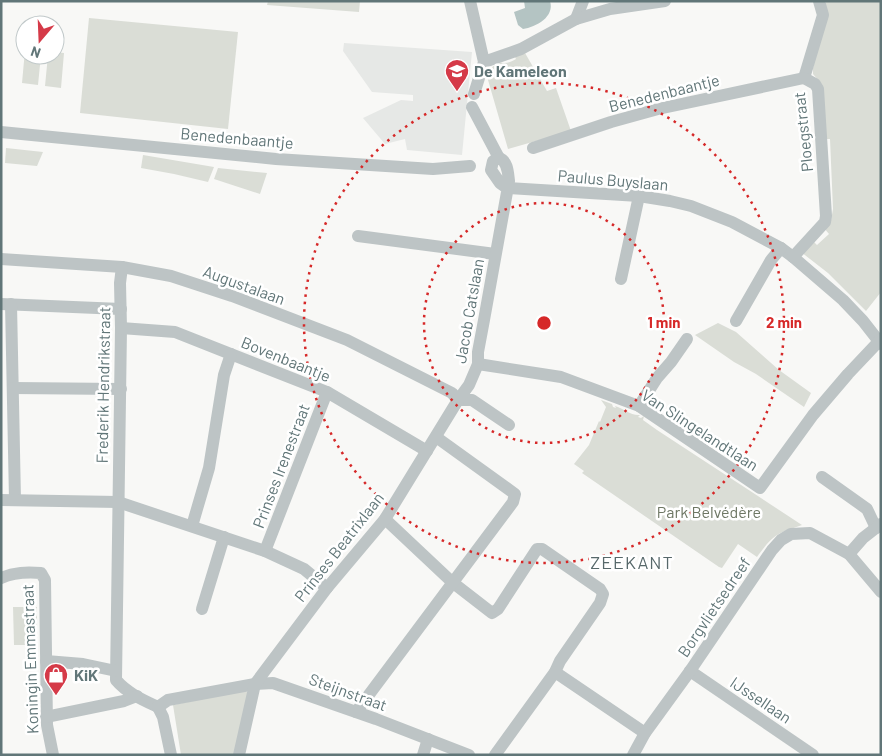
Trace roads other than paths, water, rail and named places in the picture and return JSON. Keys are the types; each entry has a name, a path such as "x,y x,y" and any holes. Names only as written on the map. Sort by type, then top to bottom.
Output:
{"street":[{"path":"576,19 583,1"},
{"path":"469,8 484,62 521,49 576,19 610,9 665,1"},
{"name":"Ploegstraat","path":"793,257 825,222 826,216 818,89 815,84 804,78 823,15 820,1"},
{"name":"Jacob Catslaan","path":"458,400 469,385 478,364 495,254 509,181 508,170 499,158 473,101 484,62"},
{"name":"Benedenbaantje","path":"533,148 611,122 658,109 804,78"},
{"name":"Benedenbaantje","path":"1,132 276,159 433,169 470,166"},
{"name":"Paulus Buyslaan","path":"507,188 639,196 691,206 732,222 793,257 843,300 880,341"},
{"path":"621,279 639,196"},
{"name":"Jacob Catslaan","path":"358,236 495,254"},
{"path":"736,321 771,260 780,248"},
{"name":"Augustalaan","path":"1,259 122,267 171,276 232,296 347,340 452,393 458,400"},
{"name":"Frederik Hendrikstraat","path":"116,671 120,283 122,267"},
{"path":"15,500 7,428 13,388 6,354 6,304 121,309"},
{"name":"Bovenbaantje","path":"121,328 175,332 327,392 427,451"},
{"path":"639,406 657,378 687,339"},
{"name":"Van Slingelandtlaan","path":"478,364 561,377 639,406 760,488 813,415 848,374 880,341"},
{"path":"192,526 209,468 224,375 231,354"},
{"path":"13,388 120,389"},
{"name":"Prinses Irenestraat","path":"265,551 327,392"},
{"path":"458,400 472,400 509,425"},
{"name":"Prinses Beatrixlaan","path":"255,684 327,588 384,519 458,400"},
{"path":"356,712 513,502 514,494 436,437"},
{"path":"822,477 867,509 878,526 862,538 849,554 881,592"},
{"path":"1,500 118,502 265,551 304,569 327,588"},
{"path":"384,519 452,582 492,613 498,608 537,549 542,549 600,589 603,594 600,603 560,661 555,672 495,755"},
{"name":"Borgvlietsedreef","path":"633,755 645,734 772,550 781,540 791,534 810,533 849,554"},
{"path":"202,609 224,537"},
{"name":"Koningin Emmastraat","path":"1,578 13,573 28,572 41,573 45,580 46,717 53,755"},
{"path":"46,661 83,664 116,671 116,680 122,686 158,707 163,717 171,755"},
{"name":"IJssellaan","path":"690,671 809,754"},
{"path":"555,672 645,734"},
{"name":"Steijnstraat","path":"158,707 168,700 255,684 272,683 356,712 469,755"},
{"path":"239,755 255,684"},
{"path":"46,717 124,701 137,696"},
{"path":"423,755 428,739"}],"place":[{"name":"De Kameleon","path":"457,92"},
{"name":"KiK","path":"56,696"}],"district":[{"name":"ZEEKANT","path":"632,563"}],"park label":[{"name":"Park Belvédère","path":"709,512"}]}
